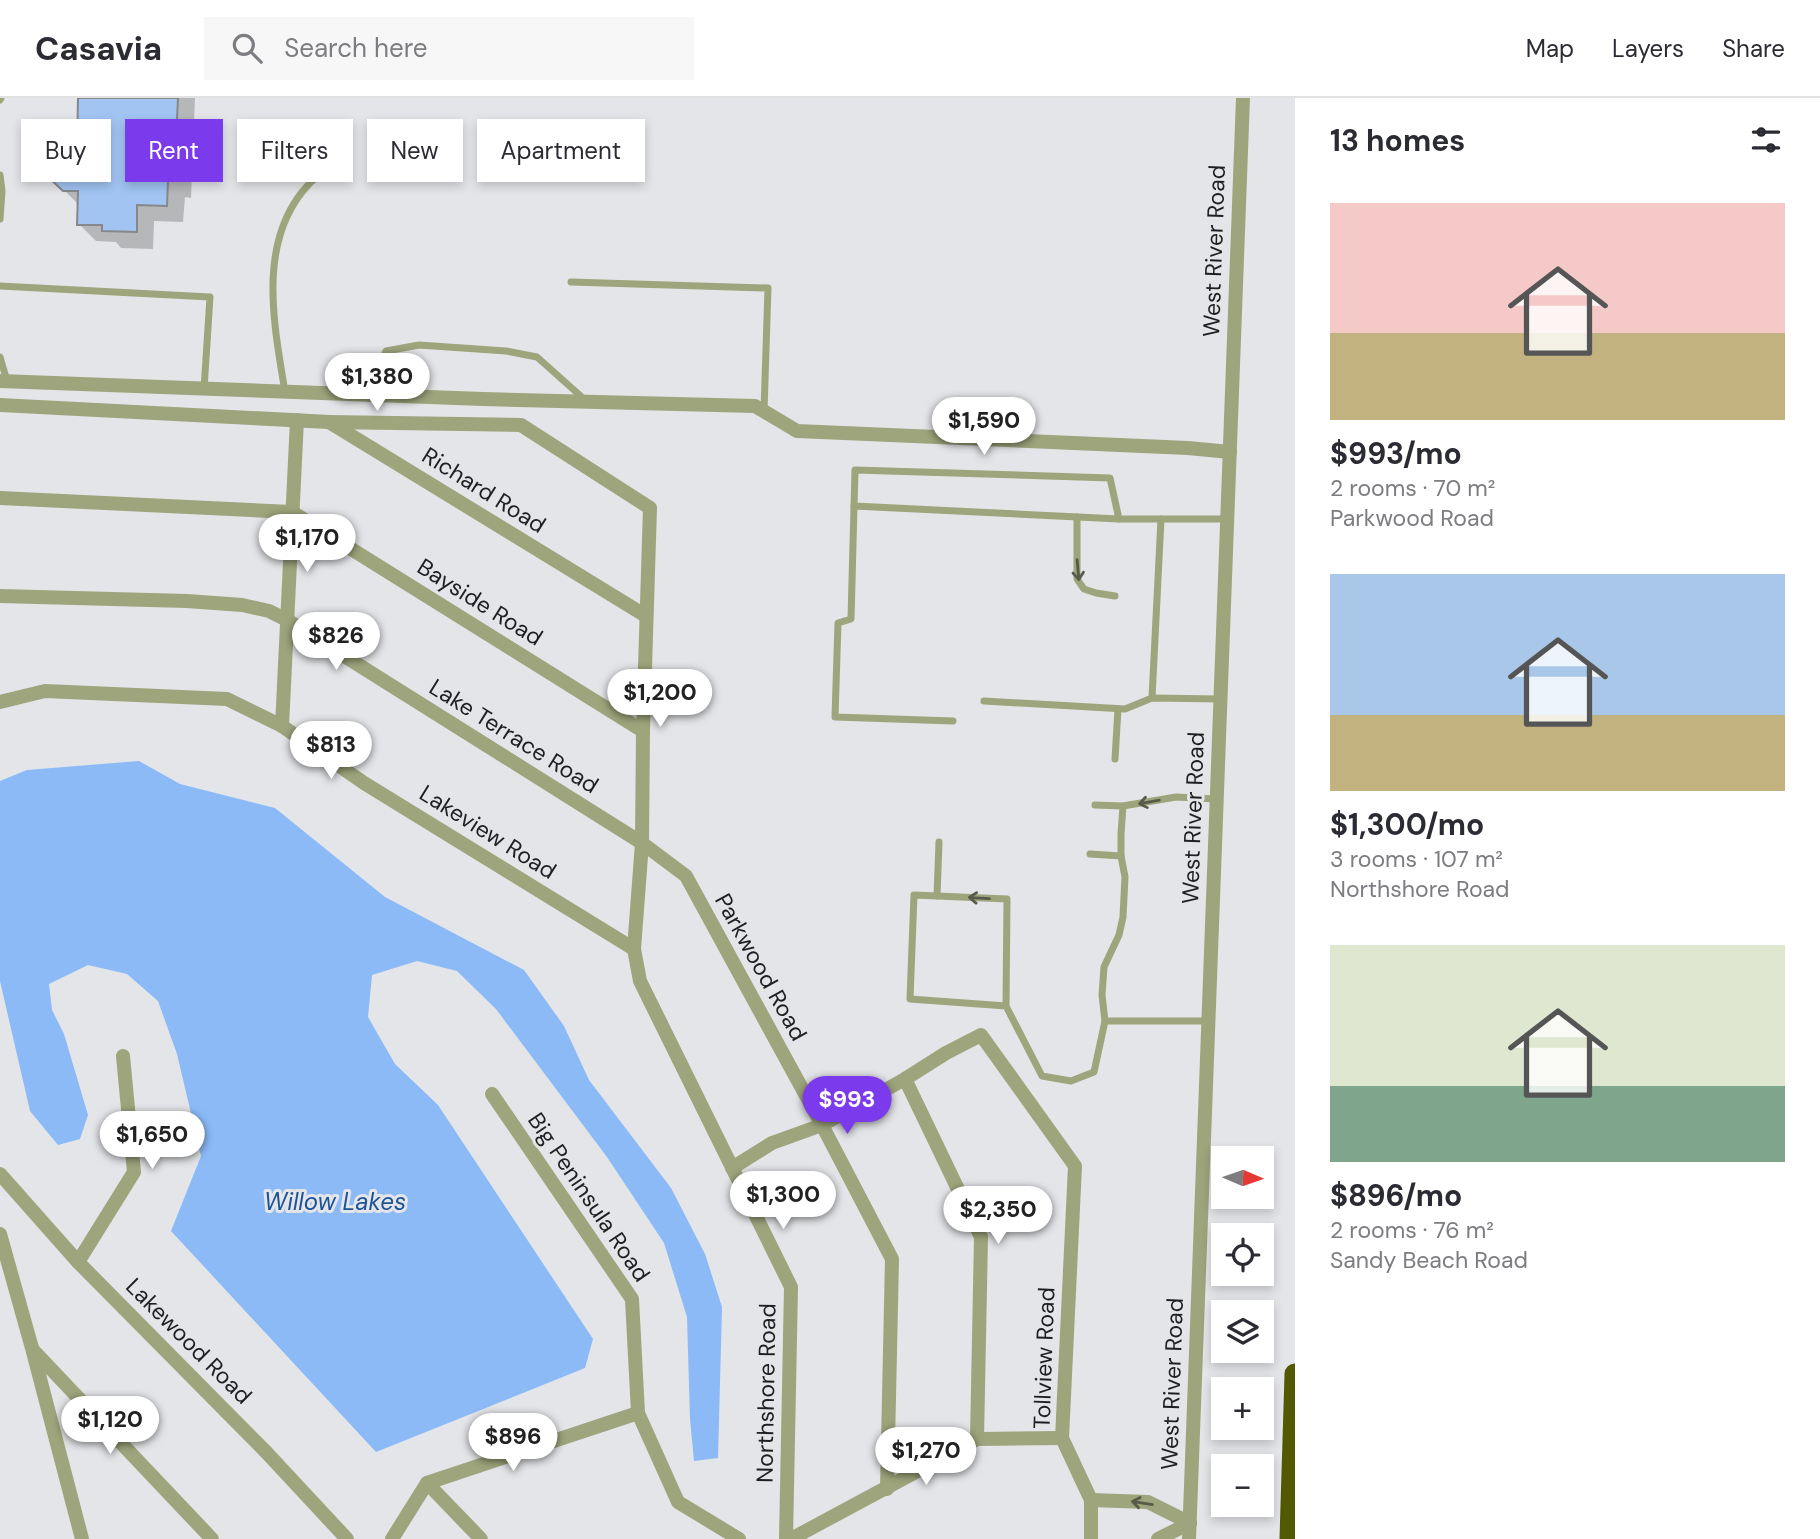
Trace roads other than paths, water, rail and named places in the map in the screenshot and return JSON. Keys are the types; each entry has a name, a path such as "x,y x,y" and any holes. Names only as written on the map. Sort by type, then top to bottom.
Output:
{"highway":[{"path":"1290,1539 1295,1374"}],"street":[{"name":"West River Road","path":"1189,1539 1243,98"},
{"path":"3,381 375,396 755,406 797,431 1174,447 1230,452"},
{"name":"Richard Road","path":"0,405 330,422 646,616"},
{"path":"282,726 297,420"},
{"name":"Northshore Road","path":"330,422 521,425 650,508 642,843 634,949 639,981 791,1287 788,1539"},
{"name":"Bayside Road","path":"0,498 292,512 643,731"},
{"name":"Lake Terrace Road","path":"0,596 187,601 242,605 269,611 642,843"},
{"name":"Lakeview Road","path":"0,702 45,691 227,699 282,726 364,783 634,949"},
{"name":"Parkwood Road","path":"642,843 686,876 822,1125 891,1259 887,1489"},
{"name":"Tollview Road","path":"905,1079 981,1035 1075,1166 1062,1438 1091,1500 1091,1539"},
{"path":"78,1262 134,1172 123,1056"},
{"path":"732,1168 772,1143 822,1125 905,1079 981,1237 977,1439"},
{"name":"Big Peninsula Road","path":"492,1094 632,1299 638,1413 678,1502 739,1539"},
{"name":"Lakewood Road","path":"0,1174 78,1262 267,1453 347,1539"},
{"path":"0,1234 82,1539"},
{"path":"32,1349 212,1539"},
{"path":"392,1539 427,1483 638,1413"},
{"path":"788,1539 887,1489 977,1439 1062,1438"},
{"path":"427,1483 481,1539"},
{"path":"1091,1500 1148,1502 1190,1523"},
{"path":"1158,1539 1190,1523"}],"lane":[{"path":"0,175 0,219"},
{"path":"285,392 272,285 275,254 285,219 310,182"},
{"path":"571,282 768,288 764,411"},
{"path":"0,286 210,297 204,389"},
{"path":"375,396 379,368 386,351 419,345 506,351 537,357 588,402"},
{"path":"0,356 3,381"},
{"path":"953,721 835,717 838,623 851,619 855,470 1110,478 1119,519"},
{"path":"854,506 1119,519 1227,519"},
{"path":"1077,517 1077,579 1084,589 1115,596"},
{"path":"1152,698 1161,520"},
{"path":"984,701 1125,709 1152,698 1220,699"},
{"path":"1115,759 1118,709"},
{"path":"1095,805 1123,806 1176,797 1216,799"},
{"path":"1006,1006 910,999 914,895 1007,899 1006,1006 1042,1076 1071,1081 1094,1072 1105,1021 1102,995 1104,967 1119,935 1123,917 1123,806"},
{"path":"937,896 939,842"},
{"path":"1090,854 1121,856"},
{"path":"1105,1021 1208,1021"}],"water":[{"name":"Willow Lakes","path":"139,761 180,784 275,808 385,897 524,970 564,1026 589,1080 671,1188 705,1254 722,1307 718,1458 694,1461 687,1317 664,1243 607,1157 496,1009 457,971 417,961 372,975 368,1017 395,1064 438,1105 593,1339 585,1368 376,1452 171,1231 201,1156 177,1054 158,1001 127,974 88,965 49,984 52,1010 64,1034 88,1115 80,1139 58,1145 30,1111 0,981 0,781 27,770"}]}
